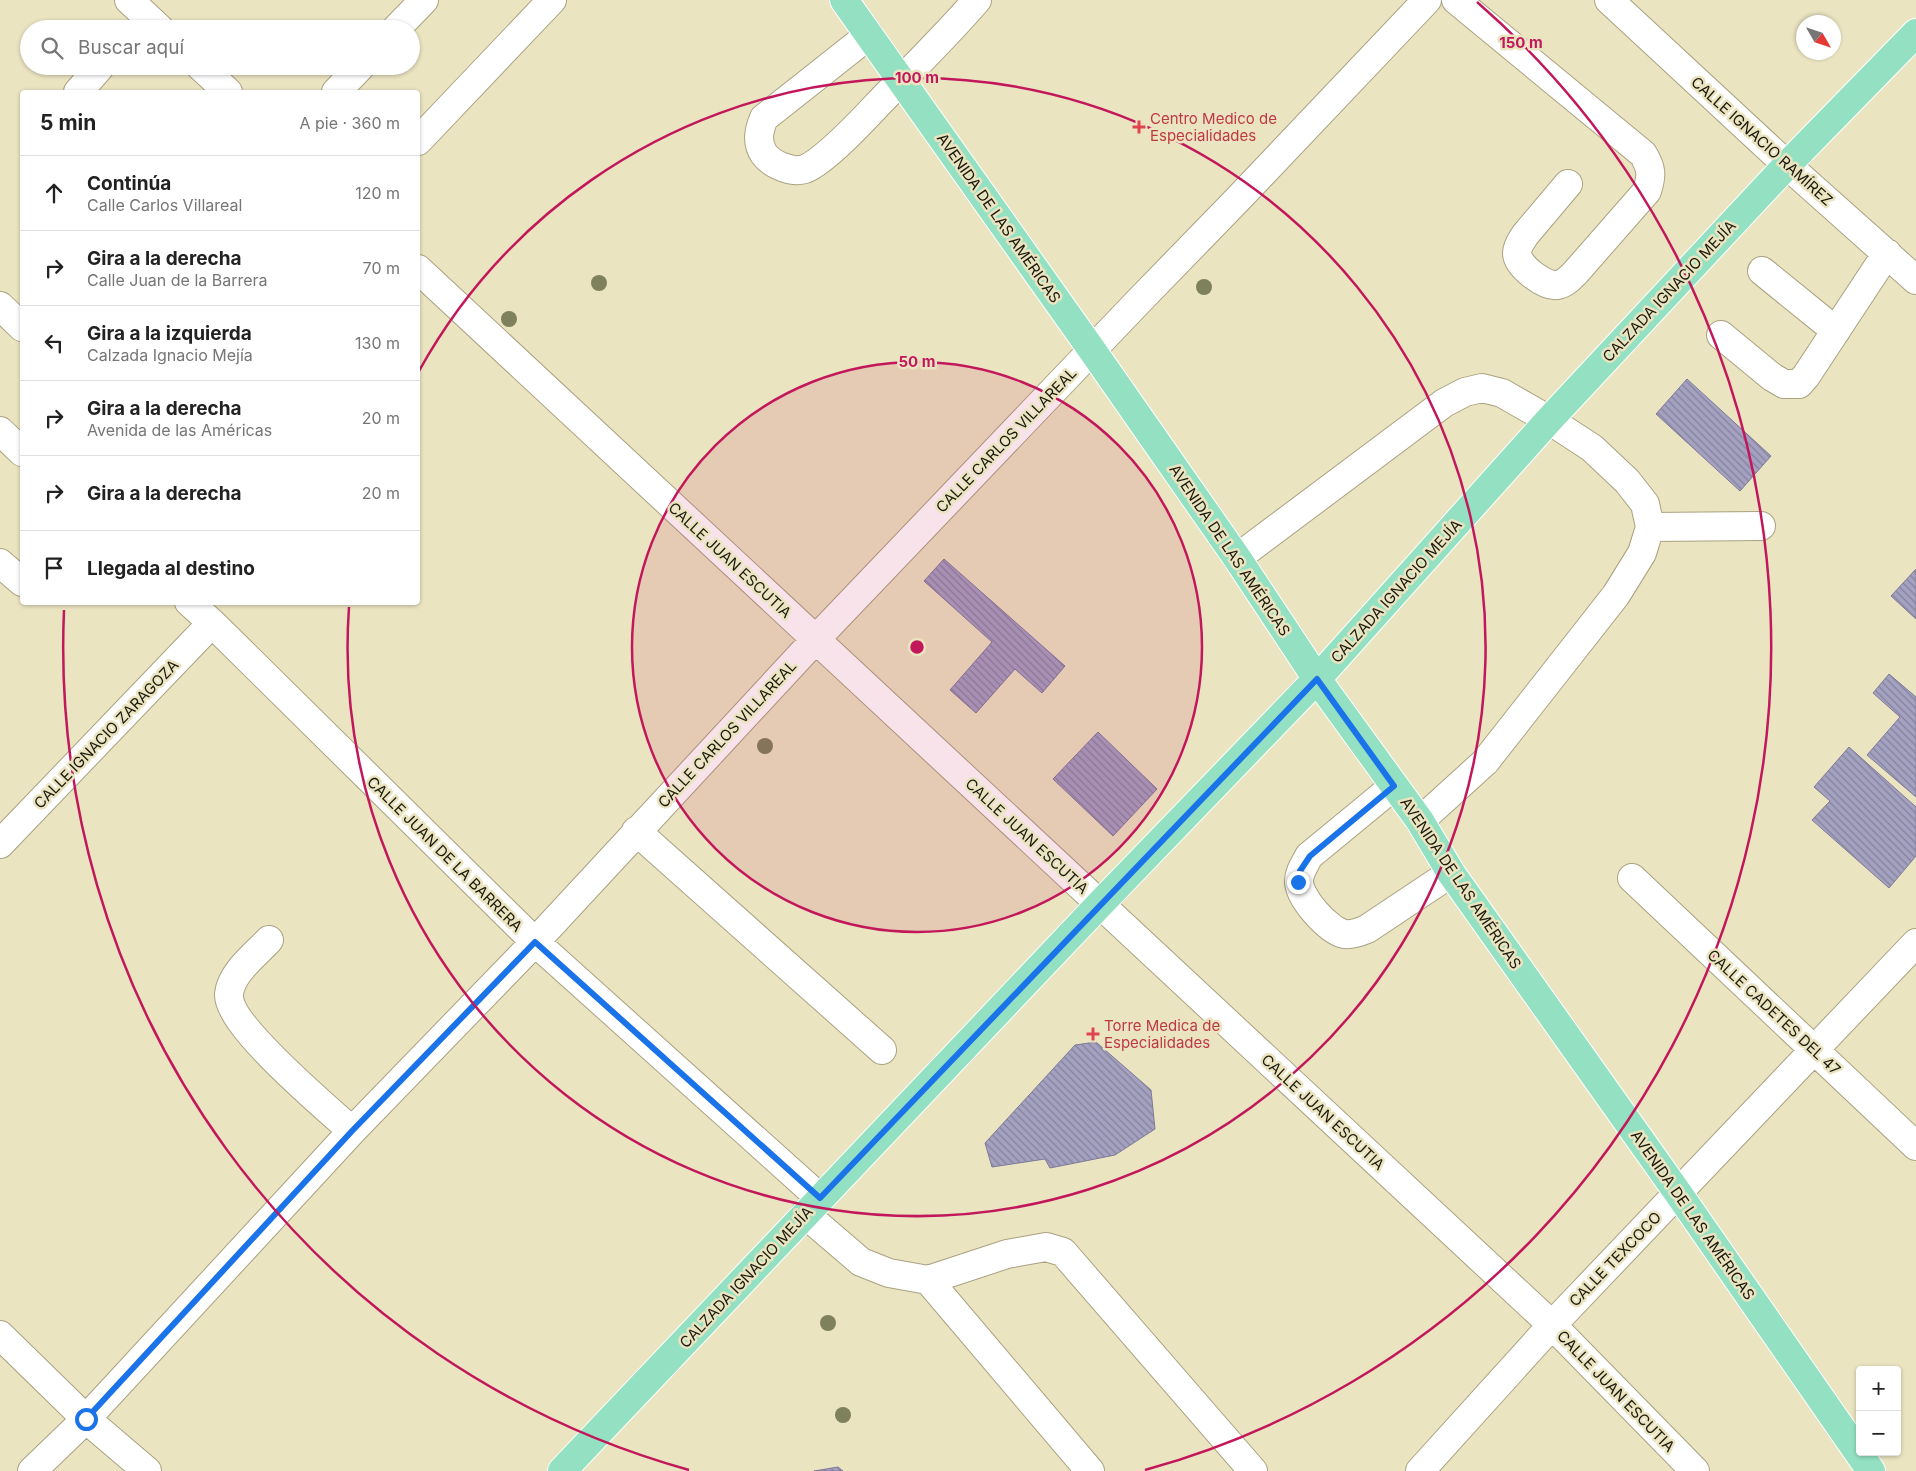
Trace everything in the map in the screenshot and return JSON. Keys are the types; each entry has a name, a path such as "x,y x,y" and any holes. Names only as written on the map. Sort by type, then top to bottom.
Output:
{"main road":[{"name":"AVENIDA DE LAS AMÉRICAS","path":"844,0 1092,350 1237,558 1317,679 1420,821 1451,873 1678,1193 1871,1471"},
{"name":"CALZADA IGNACIO MEJÍA","path":"562,1471 1100,904 1317,679 1549,420 1787,165 1916,33"}],"street":[{"path":"129,0 150,20"},
{"path":"405,20 424,0"},
{"path":"420,139 552,0"},
{"path":"869,35 764,118 758,134 764,154 783,168 796,171 813,165 852,132 948,33 977,0"},
{"name":"CALLE CARLOS VILLAREAL","path":"32,1471 86,1419 352,1131 535,942 815,640 1240,198 1427,0"},
{"path":"1456,0 1643,154 1650,167 1652,176 1647,191 1583,264 1563,284 1547,284 1528,270 1520,261 1517,253 1519,244 1525,235 1568,184"},
{"name":"CALLE IGNACIO RAMÍREZ","path":"1609,0 1787,165 1915,276"},
{"path":"80,90 92,75"},
{"path":"210,75 226,90"},
{"path":"338,90 352,75"},
{"path":"1721,335 1772,377 1784,384 1799,384 1887,253"},
{"name":"CALLE JUAN ESCUTIA","path":"420,271 1552,1325 1695,1471"},
{"path":"1762,271 1836,331"},
{"path":"0,306 20,325"},
{"path":"1237,558 1444,403 1464,392 1482,388 1502,393 1592,448 1627,481 1645,504 1650,527 1642,553 1616,595 1486,762 1420,821"},
{"path":"1650,527 1761,526"},
{"path":"0,563 20,580"},
{"name":"CALLE JUAN DE LA BARRERA","path":"191,605 212,623 535,942 813,1206 861,1262 889,1273 928,1280"},
{"name":"CALLE IGNACIO ZARAGOZA","path":"0,844 212,623"},
{"path":"1394,786 1310,856 1300,871 1298,882 1305,899 1318,916 1334,929 1344,934 1354,933 1367,929 1451,873"},
{"path":"636,831 882,1050"},
{"name":"CALLE CADETES DEL 47","path":"1632,878 1916,1146"},
{"path":"269,940 234,978 229,996 236,1015 249,1033 352,1131"},
{"name":"CALLE TEXCOCO","path":"1420,1471 1552,1325 1916,943"},
{"path":"1090,1471 928,1280 1008,1254 1046,1247 1063,1252 1253,1471"},
{"path":"0,1335 86,1419 147,1471"}],"building":[{"path":"1687,379 1771,456 1740,491 1656,414"},
{"path":"944,559 1065,666 1042,693 1015,669 976,713 950,690 992,642 924,581"},
{"path":"1916,569 1916,619 1891,596"},
{"path":"1889,674 1916,697 1916,797 1867,755 1900,717 1873,693"},
{"path":"1098,732 1157,789 1113,836 1053,779"},
{"path":"1849,747 1916,807 1916,856 1889,888 1812,820 1830,801 1814,787"},
{"path":"1096,1042 1151,1090 1155,1129 1115,1155 1050,1168 1045,1159 992,1167 985,1143 1075,1045"},
{"path":"838,1467 843,1471 814,1471"}],"place":[{"name":"Centro Medico de Especialidades","path":"1139,127"},
{"name":"Torre Medica de Especialidades","path":"1093,1034"}],"route":[{"path":"86,1419 352,1131 535,942 820,1198 1317,679 1394,786 1310,856 1300,871 1298,882"}]}
